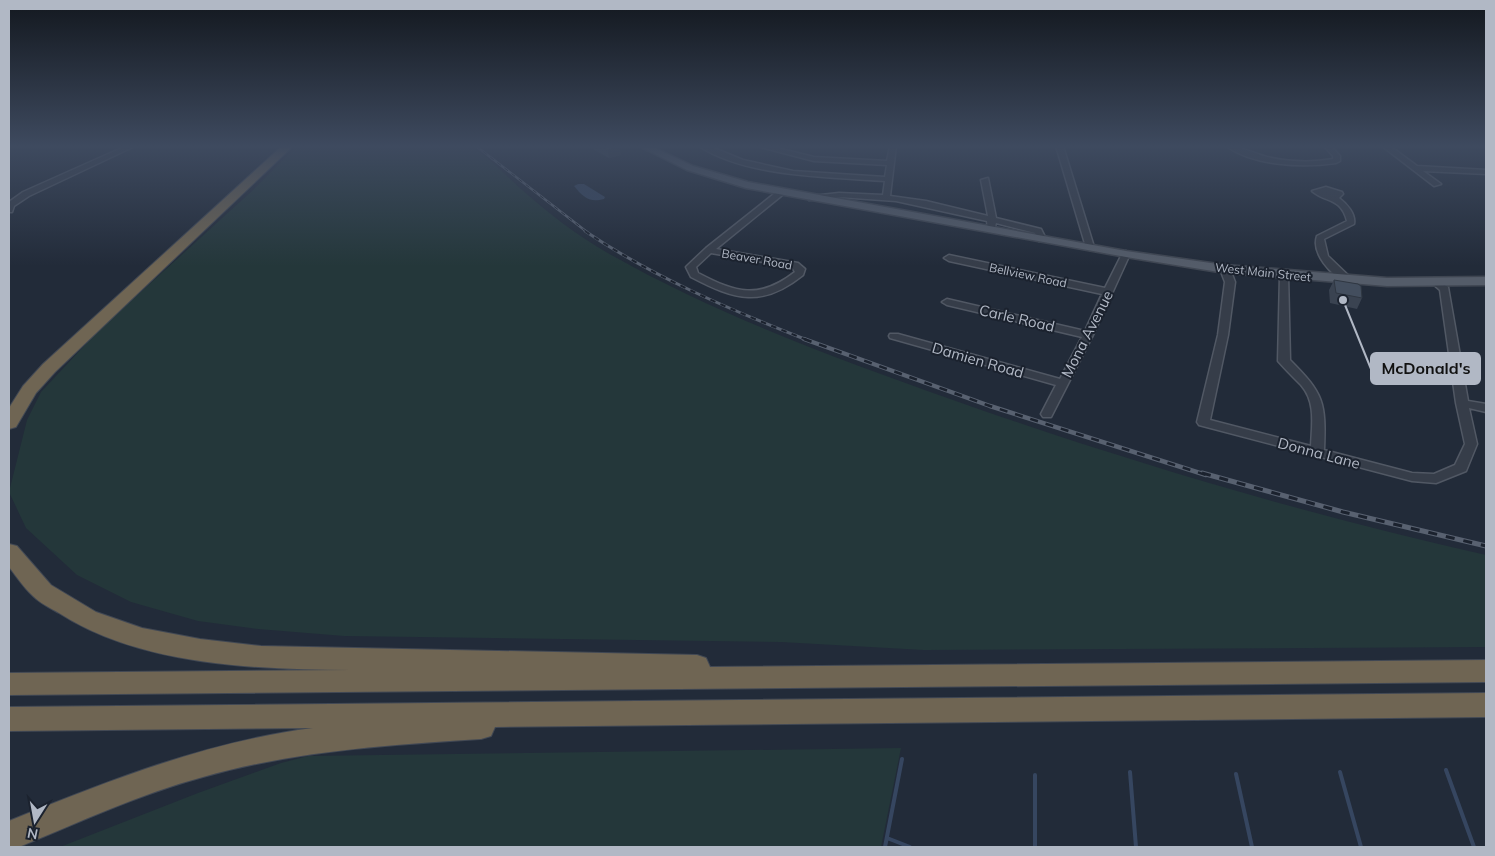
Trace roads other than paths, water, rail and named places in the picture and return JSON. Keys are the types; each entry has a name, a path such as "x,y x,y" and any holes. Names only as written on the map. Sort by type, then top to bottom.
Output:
{"highway":[{"path":"9,398 240,186"},
{"path":"9,423 29,390 49,368 245,186"},
{"path":"9,552 22,571 43,592 69,610 121,632 184,648 278,656 657,664 933,676"},
{"path":"9,684 1486,671"},
{"path":"9,721 95,718 1486,705"},
{"path":"9,836 174,772 222,758 289,744 396,732 732,712"}],"main road":[{"name":"West Main Street","path":"755,186 812,198 991,225 1042,239 1225,269 1347,279 1437,282 1486,281"}],"street":[{"path":"9,210 10,205 26,194 44,186"},
{"path":"886,198 887,186"},
{"path":"986,186 991,225"},
{"path":"1071,186 1090,247"},
{"name":"Beaver Road","path":"709,250 786,263 800,269 800,273 776,291 747,296 734,293 694,275 691,267 709,250 782,192"},
{"name":"West Main Street","path":"812,198 843,196 886,198 926,205 991,225"},
{"path":"1333,197 1348,212 1351,222 1320,238 1319,246 1326,261 1347,279"},
{"name":"Mona Avenue","path":"1048,414 1126,254"},
{"name":"Bellview Road","path":"949,258 1108,292"},
{"name":"Donna Lane","path":"1225,269 1230,282 1222,335 1203,422 1412,477 1436,479 1461,468 1471,444 1462,403"},
{"path":"1285,275 1284,361 1316,394 1320,406 1317,452"},
{"path":"1437,282 1444,289 1462,403 1486,408"},
{"name":"Carle Road","path":"947,302 1088,335"},
{"name":"Damien Road","path":"894,336 1062,383"}],"water":[{"path":"574,186 587,186 605,197 599,200 590,200"}],"waterway":[{"path":"885,847 902,759"},
{"path":"1446,770 1474,847"},
{"path":"1130,772 1136,847"},
{"path":"1340,772 1361,847"},
{"path":"1236,774 1252,847"},
{"path":"1035,775 1035,847"},
{"path":"887,838 910,847"}],"railway":[{"path":"528,186 587,232"},
{"path":"585,231 637,263 693,292 807,340"},
{"path":"804,339 990,406 1206,475"},
{"path":"1202,473 1343,512 1486,546"}],"place":[{"name":"McDonald's","path":"1343,300"}]}
